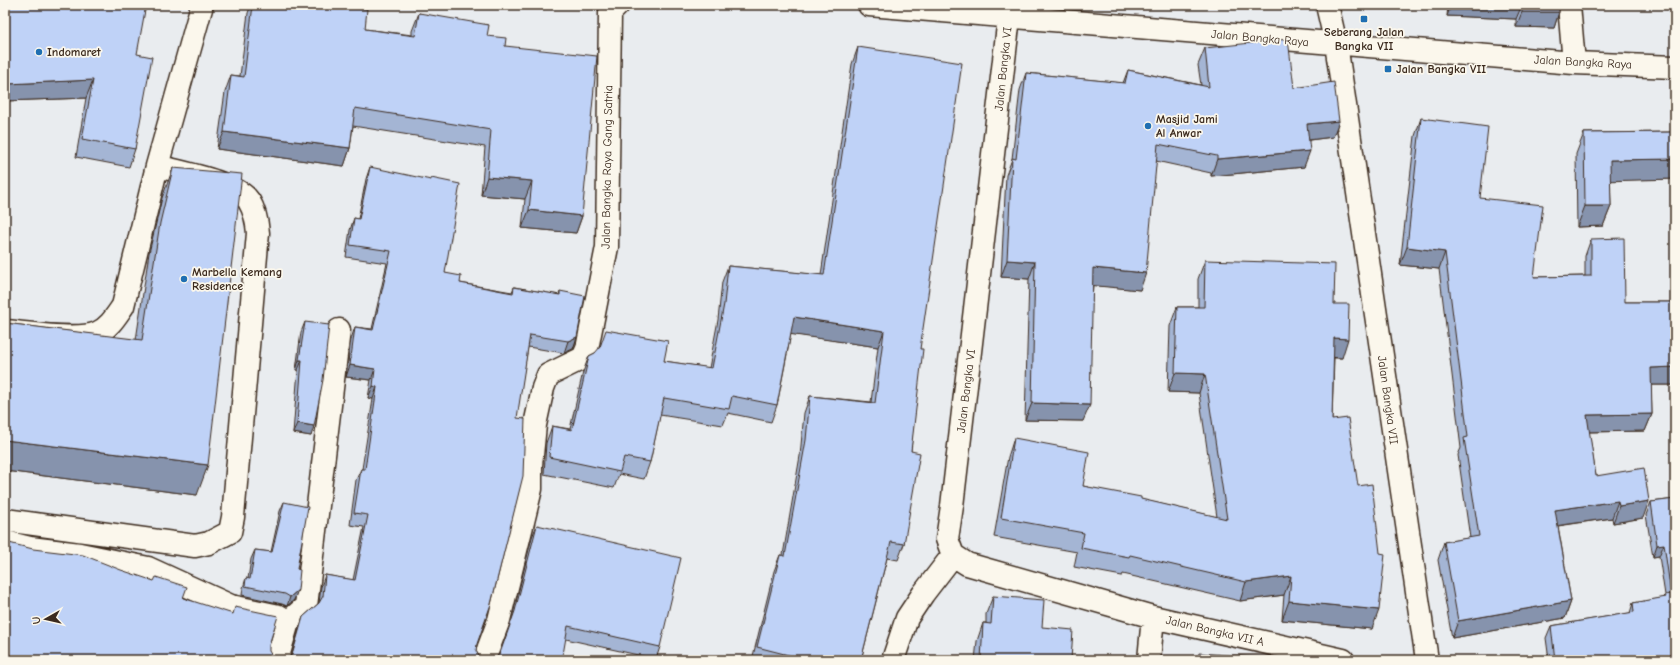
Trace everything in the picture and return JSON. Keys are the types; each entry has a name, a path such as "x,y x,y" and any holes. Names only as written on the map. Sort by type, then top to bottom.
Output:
{"street":[{"path":"5,331 79,336 98,333 113,321 123,306 157,166 202,5"},
{"name":"Jalan Bangka Raya Gang Satria","path":"484,660 499,620 531,489 530,465 535,425 543,388 548,375 583,358 587,349 607,246 610,13 618,5"},
{"name":"Jalan Bangka Raya","path":"869,5 939,8 1009,17 1574,63 1675,67"},
{"name":"Jalan Bangka VII","path":"1327,5 1336,44 1427,660"},
{"path":"1570,5 1574,63"},
{"name":"Jalan Bangka VI","path":"953,555 947,539 1009,17"},
{"path":"5,520 195,546 209,543 230,532 233,517 248,359 258,233 256,216 248,199 230,186 157,166"},
{"path":"277,660 288,622 306,606 339,330"},
{"path":"5,542 30,548 80,554 148,568 231,606 279,616 288,622"},
{"path":"893,660 906,618 922,594 953,555 967,564 1152,617"},
{"name":"Jalan Bangka VII A","path":"1149,660 1152,617 1343,660"}],"building":[{"path":"5,5 146,5 137,54 152,57 135,149 82,139 93,80 7,84 5,57"},
{"path":"253,5 344,5 344,7 367,9 365,29 415,36 419,13 489,25 487,36 506,38 505,46 597,56 582,216 529,210 532,181 487,177 491,130 355,108 350,148 224,132 231,75 244,77"},
{"path":"1522,5 1559,5 1559,12 1522,12"},
{"path":"1288,39 1294,88 1334,82 1339,121 1307,124 1310,151 1217,159 1217,156 1158,144 1146,273 1093,268 1090,405 1032,403 1035,262 1007,260 1012,158 1016,159 1026,73 1125,83 1128,70 1209,87 1205,48"},
{"path":"858,47 962,63 920,349 923,349 911,451 920,453 904,544 891,542 861,660 808,660 757,647 780,555 785,556 806,440 810,396 875,403 884,331 794,317 777,405 732,396 729,409 664,398 650,462 624,457 620,472 549,457 552,426 572,430 589,356 595,353 600,347 606,330 668,341 664,361 712,368 724,304 728,266 824,275"},
{"path":"1421,118 1488,127 1480,198 1543,205 1534,277 1591,276 1591,239 1624,238 1625,302 1675,302 1675,367 1651,368 1652,414 1587,415 1596,476 1644,468 1649,501 1619,506 1618,501 1555,510 1571,601 1458,621 1444,542 1479,536 1464,438 1468,437 1445,252 1407,247"},
{"path":"1675,132 1675,159 1610,160 1611,206 1585,206 1584,133"},
{"path":"370,167 431,180 431,178 460,184 445,273 461,276 460,283 513,293 514,287 560,295 560,291 585,296 577,337 568,341 530,335 517,418 525,419 523,476 491,604 477,644 476,651 479,656 485,660 285,660 290,657 293,652 303,617 319,603 323,596 325,575 355,580 368,515 354,513 361,469 365,469 377,387 373,386 375,369 350,365 355,327 373,330 391,251 350,245 354,218 359,219"},
{"name":"Marbella Kemang Residence","path":"173,168 242,174 208,465 5,440 5,323 142,340 160,223"},
{"path":"1205,260 1335,264 1334,304 1349,304 1348,339 1334,338 1332,420 1348,418 1358,486 1372,484 1380,553 1385,554 1379,610 1289,601 1291,576 1246,582 1130,555 1129,557 1081,548 1084,533 1001,518 1014,438 1089,452 1083,486 1141,497 1141,499 1227,519 1205,374 1175,373 1177,307 1204,307"},
{"path":"305,322 329,325 323,380 314,426 297,423 302,360 299,360"},
{"path":"1675,499 1675,660 1555,660 1551,626 1634,612 1633,603 1666,597 1665,595 1671,594 1664,544 1657,545 1651,502"},
{"path":"284,502 308,507 297,569 300,570 298,590 290,597 285,594 245,586 246,578 250,579 255,550 272,552"},
{"path":"537,525 681,558 660,647 568,626 562,660 491,660 496,658 500,653 515,611"},
{"path":"5,542 33,549 83,555 154,581 156,577 187,587 183,598 233,614 235,607 278,616 269,645 269,651 272,656 278,660 5,660"},
{"path":"993,596 1044,600 1042,627 1073,630 1071,660 981,660 983,623 991,624"},
{"path":"1199,653 1294,660 1198,660"}],"place":[{"name":"Seberang Jalan Bangka VII","path":"1364,19"},
{"name":"Indomaret","path":"39,52"},
{"name":"Jalan Bangka VII","path":"1388,69"},
{"name":"Masjid Jami Al Anwar","path":"1148,126"},
{"name":"Marbella Kemang Residence","path":"184,279"}]}
